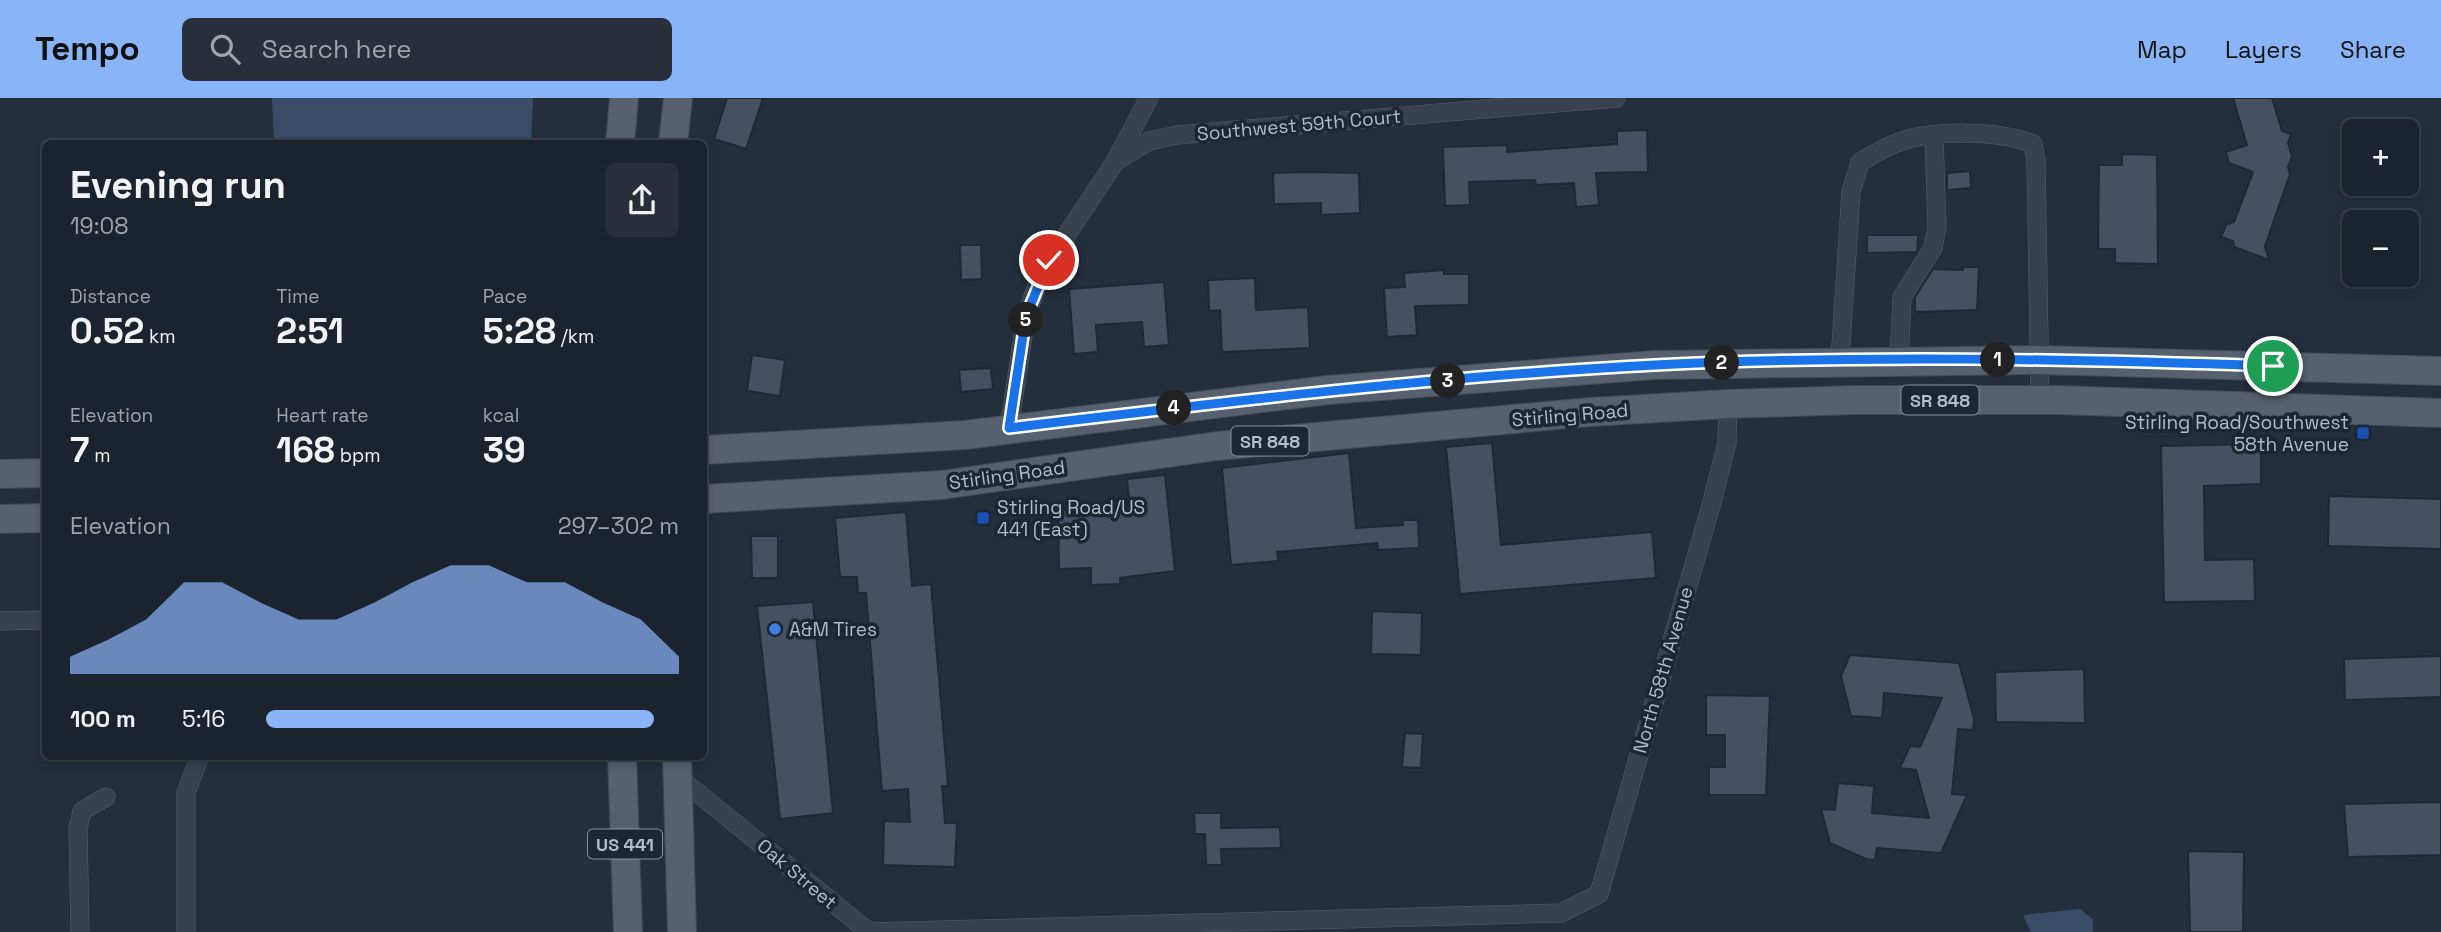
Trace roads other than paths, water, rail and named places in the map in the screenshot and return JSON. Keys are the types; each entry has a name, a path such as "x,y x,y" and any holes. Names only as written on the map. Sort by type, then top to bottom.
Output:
{"main road":[{"path":"620,140 624,98"},
{"path":"673,140 678,98"},
{"name":"SR 848","path":"707,450 867,443 1239,400 1642,366 1840,360 2039,360 2441,371"},
{"path":"1188,450 1190,434 1197,425 1239,400"},
{"name":"Stirling Road","path":"707,499 942,485 1188,450 1590,412 1728,404 1854,400 2040,400 2441,413"},
{"path":"0,474 42,473"},
{"path":"0,519 42,518"},
{"name":"US 441","path":"622,760 628,932"},
{"name":"US 441","path":"677,766 682,932"}],"street":[{"path":"1009,428 1026,316 1042,272 1115,162 1149,98"},
{"name":"Southwest 59th Court","path":"1115,162 1149,141 1177,135 1616,98"},
{"path":"1840,360 1851,192 1860,162 1896,143 1934,136 1983,133 2011,135 2033,144 2036,162 2040,400"},
{"path":"1899,360 1902,297 1910,280 1933,248 1937,227 1934,136"},
{"name":"North 58th Avenue","path":"1561,913 1599,894 1727,443 1728,404"},
{"path":"0,621 42,620"},
{"path":"186,932 186,793 198,760"},
{"name":"Oak Street","path":"677,766 869,932 1561,913"},
{"path":"80,932 78,829 82,811 106,797"}],"water":[{"path":"272,98 533,98 531,140 274,140"},
{"path":"2080,909 2093,919 2093,932 2031,932 2023,915"}],"place":[{"name":"Stirling Road/Southwest 58th Avenue","path":"2363,433"},
{"name":"Stirling Road/US 441 (East)","path":"983,518"},
{"name":"A&M Tires","path":"775,629"}]}
